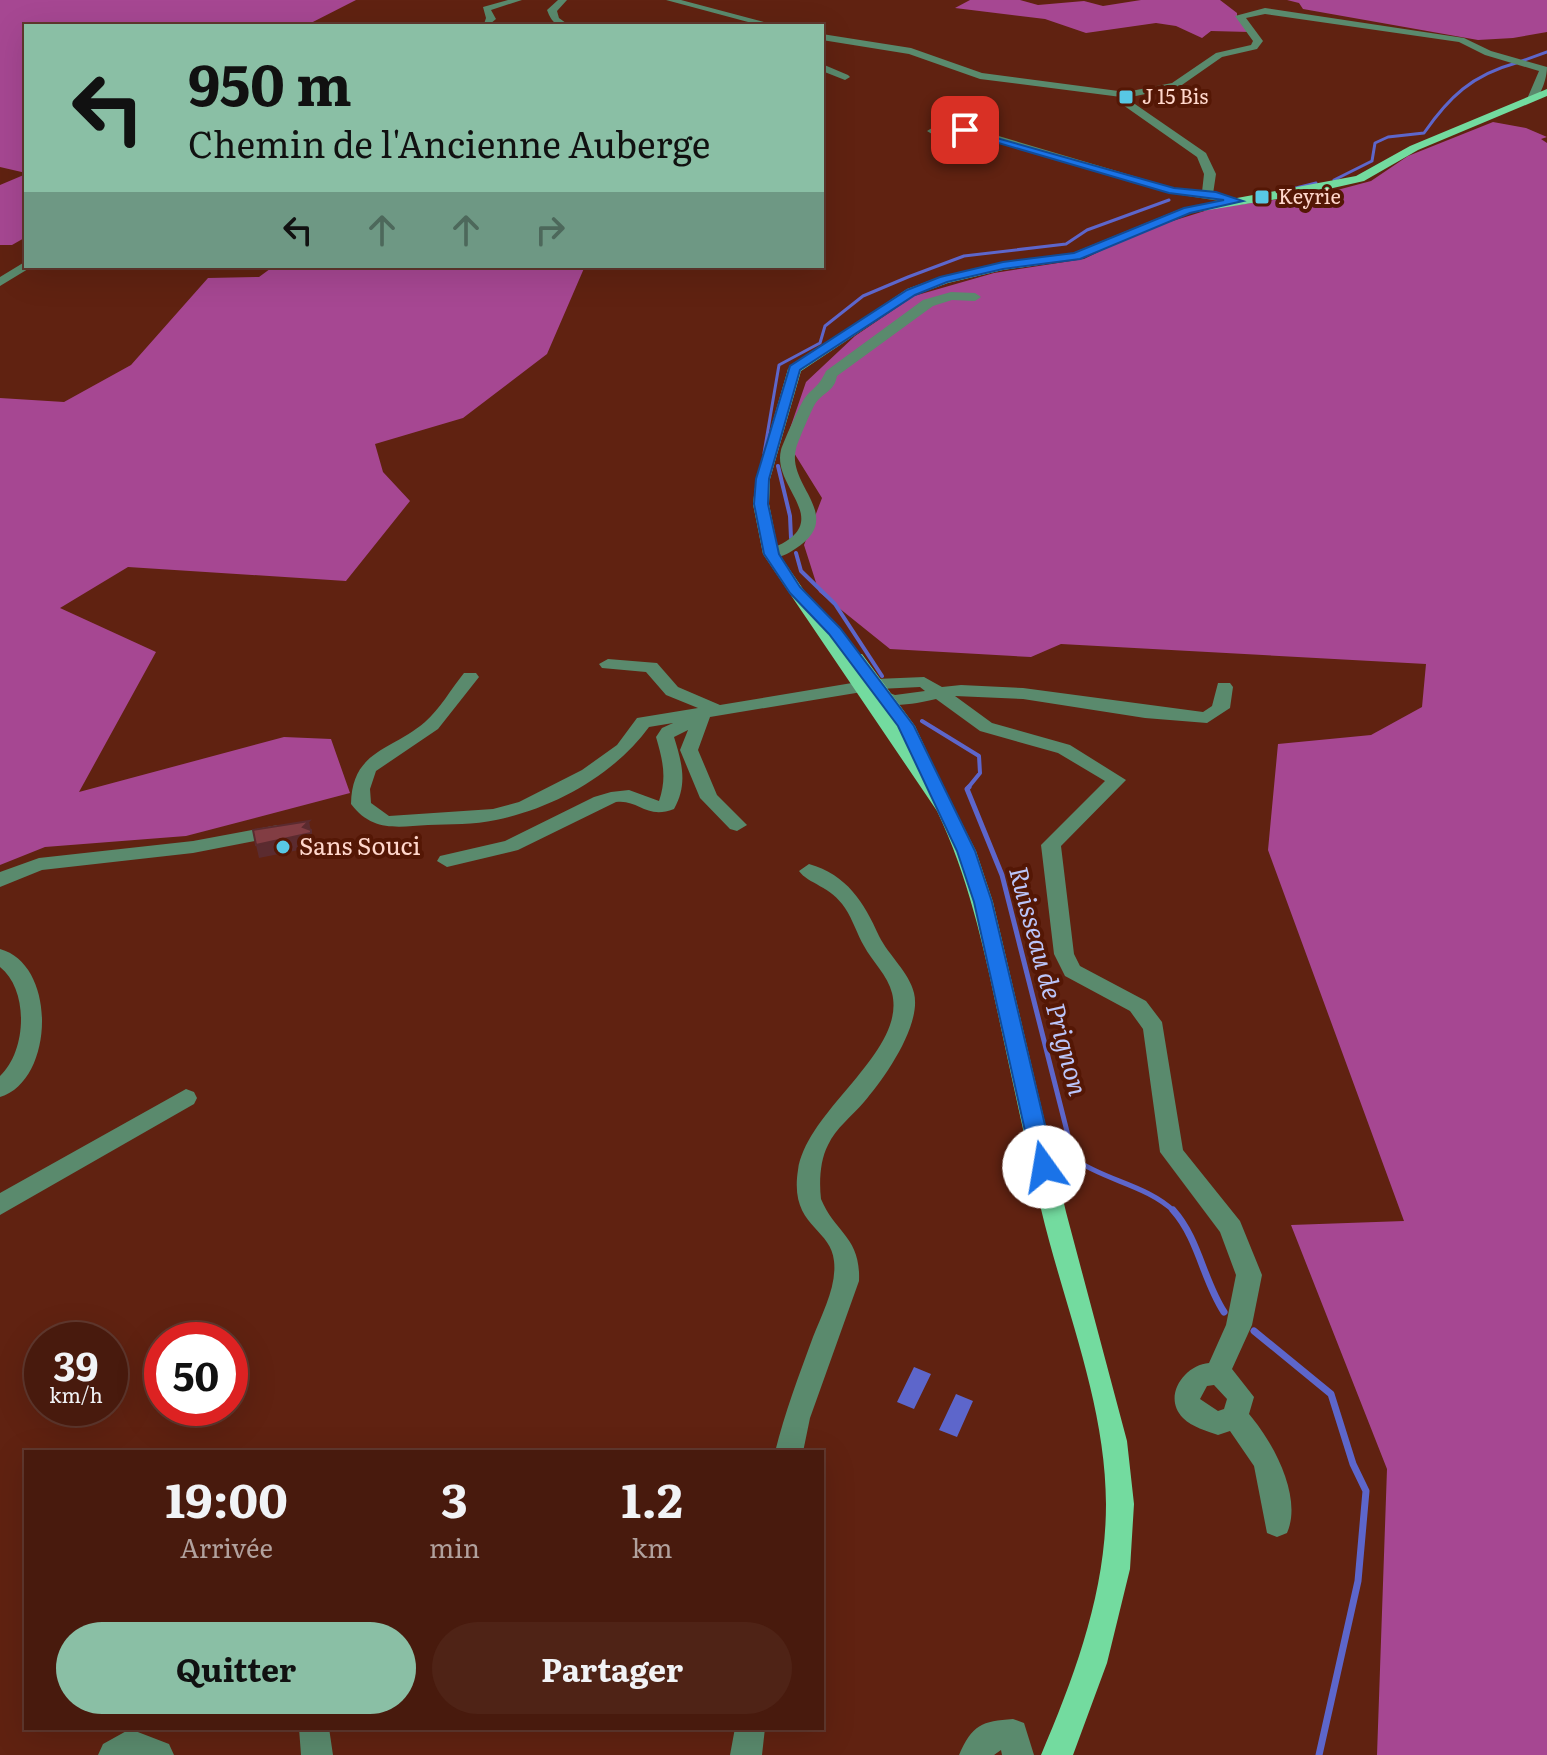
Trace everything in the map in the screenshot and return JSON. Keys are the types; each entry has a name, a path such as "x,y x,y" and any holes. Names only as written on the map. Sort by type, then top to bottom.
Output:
{"main road":[{"path":"1057,1755 1085,1688 1113,1594 1120,1505 1110,1422 1064,1253 983,902 966,851 896,701 876,684 795,590 771,554 761,504 770,450 795,369 911,292 944,280 1003,266 1076,256 1186,206 1302,192 1360,179 1414,148 1541,90"},
{"path":"876,684 945,809"}],"street":[{"path":"484,0 480,3 480,16 487,24 491,19 486,9 518,0"},
{"path":"562,24 555,19 552,10 563,0"},
{"path":"670,0 766,24"},
{"path":"824,37 911,51 980,76 1126,95 1175,85 1219,55 1254,47 1258,41 1240,16 1258,11 1447,36 1488,53 1544,69 1547,72 1541,90"},
{"path":"824,68 845,77"},
{"path":"1126,95 1127,103 1202,155 1210,174 1207,194"},
{"path":"932,131 975,132 1173,191 1238,201"},
{"path":"1173,191 1186,206 1207,194"},
{"path":"0,282 24,268"},
{"path":"771,554 788,549 803,534 809,517 806,499 797,490 788,450 815,392 828,387 831,374 928,303 951,296 975,297"},
{"path":"770,450 788,450"},
{"path":"608,664 651,667 672,691 707,714"},
{"path":"470,677 432,725 368,768 361,789 361,804 374,817 387,822 407,822 493,815 526,806 589,774 623,749 643,722 707,714 876,684 924,682 986,727 1064,749 1117,780 1051,845 1064,954 1072,971 1138,1006 1154,1028 1172,1152 1231,1228 1249,1275 1239,1325 1217,1374"},
{"path":"896,701 943,695 956,690 1010,692 1207,718 1221,708 1224,687"},
{"path":"707,714 689,750 709,798 737,825"},
{"path":"447,861 511,846 615,797 628,795 647,807 667,805 674,784 673,764 665,737 668,732 707,714"},
{"path":"0,880 39,864 193,847 294,827"},
{"path":"789,1450 797,1418 846,1281 846,1257 836,1238 817,1217 807,1193 815,1148 833,1118 860,1091 893,1041 902,1021 903,993 878,956 845,891 827,876 809,871"},
{"path":"0,956 19,971 29,992 31,1035 17,1073 0,1089"},
{"path":"0,1205 186,1098"},
{"path":"1217,1374 1228,1380 1241,1397 1235,1417 1218,1423 1203,1418 1191,1409 1185,1397 1188,1387 1200,1375 1217,1374"},
{"path":"1235,1417 1271,1465 1277,1524"},
{"path":"314,1730 317,1755"},
{"path":"746,1755 750,1730"},
{"path":"975,1755 989,1736 1013,1734 1018,1755"},
{"path":"114,1755 130,1744 158,1755"}],"shaded area":[{"path":"0,0 356,0 309,24 24,24 24,173 0,167"},
{"path":"970,0 1020,0 1038,5 1084,1 1103,6 1141,0 1220,0 1237,13 1250,32 1211,31 1202,38 1176,26 1156,23 1086,33 1045,19 955,8"},
{"path":"1287,0 1547,0 1547,32 1478,40 1303,9 1299,3"},
{"path":"1493,122 1526,128 1547,137 1541,139 1547,143 1547,1755 1377,1755 1387,1469 1291,1225 1404,1221 1268,850 1278,744 1371,735 1422,707 1426,664 1061,644 1031,657 890,649 819,592 804,545 822,498 786,440 806,382 855,336 914,296 994,273 1084,259 1144,230 1214,208 1326,193 1371,181 1408,156"},
{"path":"24,175 24,238 12,245 0,245 0,185"},
{"path":"271,268 584,268 547,354 463,418 375,444 383,472 410,501 346,581 128,567 60,608 156,652 79,792 284,737 331,739 350,793 186,836 45,847 0,865 0,398 64,402 131,365 208,278 259,277"},
{"path":"914,1367 931,1374 914,1409 897,1402"},
{"path":"956,1394 973,1401 957,1437 939,1430"}],"building":[{"path":"309,821 303,827 311,833 256,845 253,830"}],"waterway":[{"name":"Ruisseau de Prignon","path":"1522,61 1547,52"},
{"name":"Ruisseau de Prignon","path":"1334,180 1372,161 1375,143 1388,137 1424,133 1463,89 1487,74 1516,63"},
{"name":"Ruisseau de Prignon","path":"1280,192 1316,183"},
{"name":"Ruisseau de Prignon","path":"764,453 779,365 820,343 825,326 863,296 964,256 1066,244 1087,230 1169,200"},
{"name":"Ruisseau de Prignon","path":"778,466 790,516 791,538"},
{"name":"Ruisseau de Prignon","path":"796,553 801,571 835,604 882,676"},
{"name":"Ruisseau de Prignon","path":"922,721 979,756 980,773 967,789"},
{"name":"Ruisseau de Prignon","path":"967,789 1002,875 1074,1159 1152,1195 1174,1211"},
{"name":"Ruisseau de Prignon","path":"1174,1211 1189,1234 1224,1312"},
{"name":"Ruisseau de Prignon","path":"1254,1331 1331,1394 1353,1464 1366,1491 1358,1581 1319,1755"}],"place":[{"name":"J 15 Bis","path":"1126,97"},
{"name":"Keyrie","path":"1262,197"},
{"name":"Sans Souci","path":"283,847"}],"route":[{"path":"965,130 1173,191 1216,195 1238,201 1187,210 1076,256 1003,266 944,280 911,292 795,369 763,479 761,504 771,554 795,590 835,631 906,726 966,851 983,902 1044,1167"}]}
